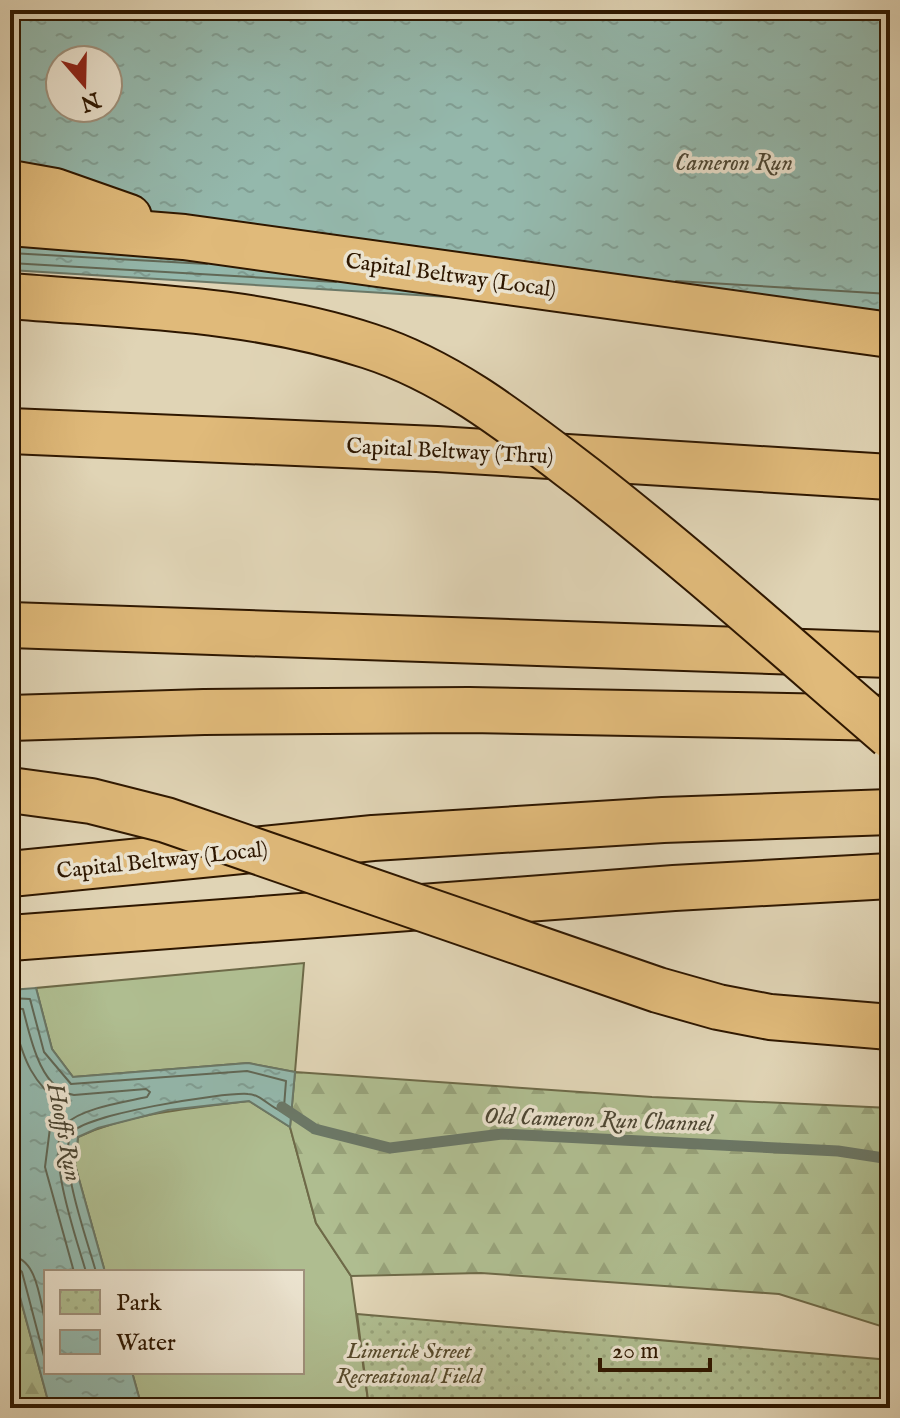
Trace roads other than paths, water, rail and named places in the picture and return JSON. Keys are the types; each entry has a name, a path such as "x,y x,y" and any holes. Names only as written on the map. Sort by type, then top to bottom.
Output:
{"highway":[{"path":"10,183 55,191 184,237"},
{"name":"Capital Beltway (Local)","path":"10,223 184,237 890,335"},
{"path":"10,296 225,313 303,327 372,347 428,371 483,402 644,525 890,736"},
{"name":"Capital Beltway (Thru)","path":"10,431 453,449 890,477"},
{"path":"10,625 890,655"},
{"path":"10,718 204,712 454,710 890,718"},
{"path":"10,790 91,801 166,820 658,990 718,1007 770,1017 890,1027"},
{"name":"Capital Beltway (Local)","path":"10,874 373,838 663,820 890,812"},
{"path":"10,938 674,888 890,876"}],"water":[{"name":"Cameron Run","path":"10,10 890,10 890,324 10,270"},
{"name":"Hooffs Run","path":"36,988 52,1049 73,1077 248,1063 295,1072 290,1127 249,1101 168,1110 98,1128 78,1137 75,1165 104,1270 44,1270 44,1374 133,1374 142,1408 50,1408 10,1260 10,990"}],"waterway":[{"name":"Old Cameron Run Channel","path":"282,1107 315,1129 390,1148 502,1134 838,1151 890,1159"}],"park label":[{"name":"Limerick Street Recreational Field","path":"409,1362"}]}
